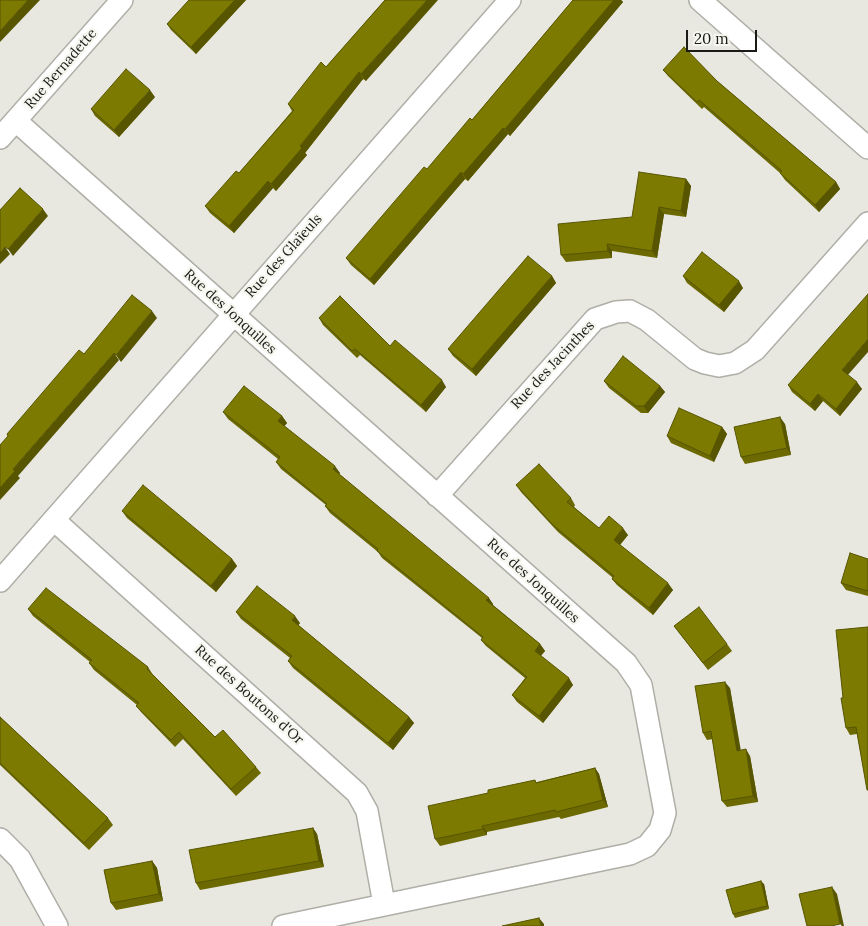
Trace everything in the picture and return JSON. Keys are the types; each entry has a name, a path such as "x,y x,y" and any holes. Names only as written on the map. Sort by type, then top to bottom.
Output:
{"street":[{"name":"Rue Bernadette","path":"0,138 122,0"},
{"name":"Rue des Glaïeuls","path":"0,581 232,314 510,0"},
{"path":"700,0 868,148"},
{"name":"Rue des Jonquilles","path":"16,121 626,663 638,677 646,709 665,813 663,823 652,842 630,854 283,926"},
{"name":"Rue des Jacinthes","path":"437,496 596,319 616,312 630,311 647,320 695,359 705,364 719,366 735,363 755,350 868,223"},
{"name":"Rue des Boutons d'Or","path":"54,520 357,793 367,811 384,904"},
{"path":"0,839 20,859 57,926"}],"building":[{"path":"0,0 28,0 0,31"},
{"path":"189,0 235,0 191,47 167,24"},
{"path":"385,0 427,0 361,74 359,72 300,146 302,148 271,184 268,181 229,226 205,206 236,171 239,173 294,110 288,104 321,62 326,67"},
{"path":"573,0 614,0 505,129 503,128 463,174 461,172 370,279 346,258 424,167 427,169 470,118 472,120"},
{"path":"684,47 717,81 836,182 815,205 780,173 782,171 699,100 697,102 663,70"},
{"path":"126,69 150,90 114,130 91,109"},
{"path":"639,172 686,179 681,211 659,207 652,251 607,244 608,251 561,255 558,224 632,217"},
{"path":"20,188 43,209 8,249 5,247 0,253 0,210"},
{"path":"702,252 739,281 719,305 683,276"},
{"path":"528,256 552,276 472,369 448,349"},
{"path":"868,294 868,339 842,370 857,382 836,409 818,394 810,404 788,385"},
{"path":"132,295 152,311 116,355 114,353 13,469 15,471 0,488 0,445 8,436 7,434 79,350 84,354"},
{"path":"340,296 390,346 395,340 442,380 421,405 355,349 352,351 319,318"},
{"path":"623,356 660,386 644,406 636,406 604,381"},
{"path":"244,386 282,416 278,421 335,466 333,469 489,598 486,600 540,644 535,651 569,678 539,716 512,695 527,677 481,640 483,637 325,506 327,504 276,462 280,457 223,412"},
{"path":"679,408 722,427 710,456 667,436"},
{"path":"780,417 787,448 741,457 734,427"},
{"path":"539,464 571,498 567,502 599,528 609,516 623,528 614,540 668,583 649,608 612,579 614,576 553,525 516,485"},
{"path":"143,485 232,559 211,586 122,511"},
{"path":"850,553 868,559 868,591 841,583"},
{"path":"257,586 295,616 292,620 409,717 388,743 288,661 292,656 236,612"},
{"path":"46,588 148,667 147,669 215,737 223,730 256,767 231,789 179,732 171,740 136,706 139,703 89,663 92,660 28,609"},
{"path":"699,607 727,644 703,663 674,626"},
{"path":"868,627 867,790 856,727 846,728 841,698 843,698 836,630"},
{"path":"725,682 737,751 746,749 753,796 722,801 711,731 703,733 695,686"},
{"path":"0,717 108,818 84,843 0,763"},
{"path":"595,768 603,800 556,812 555,810 482,826 483,829 435,839 428,806 488,793 488,790 535,780 536,783"},
{"path":"313,828 319,861 196,883 189,850"},
{"path":"152,861 159,894 111,903 104,870"},
{"path":"761,881 767,906 733,914 726,890"},
{"path":"832,887 840,924 807,926 799,894"},
{"path":"539,918 541,926 502,926"}]}
